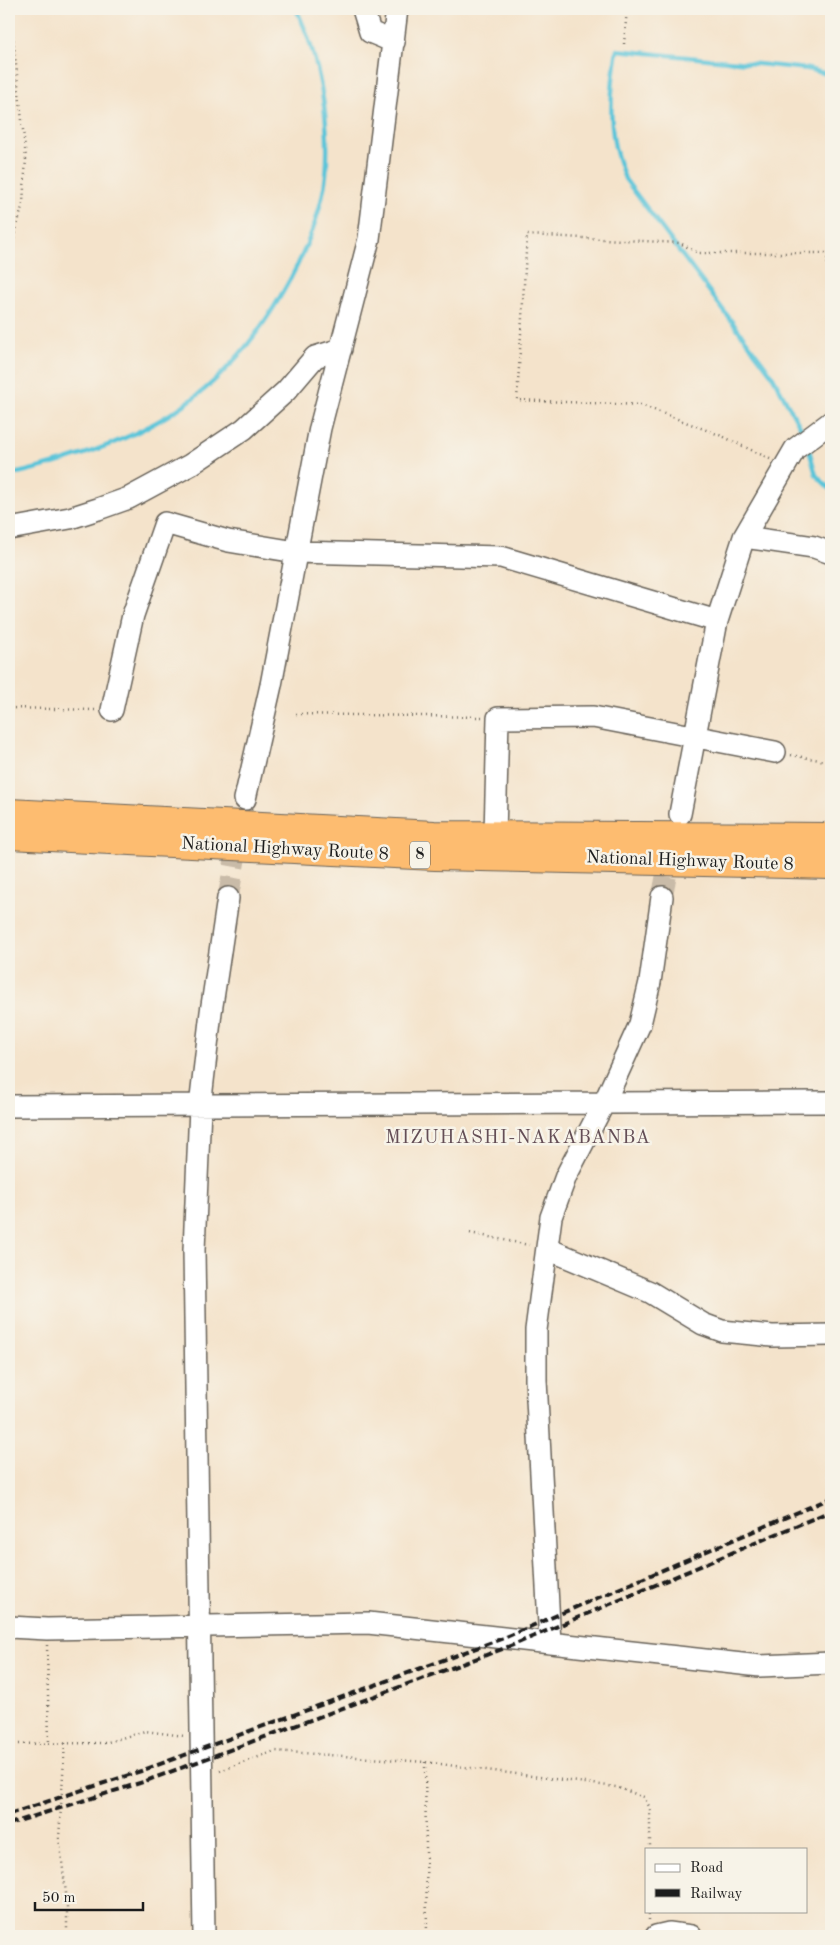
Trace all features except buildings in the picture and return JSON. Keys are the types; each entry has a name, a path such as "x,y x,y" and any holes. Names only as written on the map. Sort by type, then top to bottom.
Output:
{"highway":[{"name":"National Highway Route 8","path":"9,813 434,835 831,837"},
{"name":"National Highway Route 8","path":"9,835 435,856 831,865"}],"street":[{"path":"363,9 370,32 394,42"},
{"path":"246,799 271,685 320,428 369,240 398,9"},
{"path":"9,529 70,518 98,509 129,498 190,465 244,429 286,391 315,357 341,349"},
{"path":"680,814 693,737 717,621 744,537 794,449 831,422"},
{"path":"112,710 133,615 165,523 228,541 296,552 501,557 717,621"},
{"path":"744,537 814,547 831,553"},
{"path":"495,835 498,718 594,718 775,752"},
{"path":"550,1643 536,1380 536,1330 551,1217 566,1176 604,1103 640,1024 650,982 662,897"},
{"path":"204,1936 194,1250 200,1106 211,1012 228,898"},
{"path":"9,1106 831,1102"},
{"path":"548,1249 650,1292 703,1324 722,1332 772,1336 831,1334"},
{"path":"9,1627 46,1629 368,1623 760,1666 831,1663"},
{"path":"656,1936 669,1932 691,1936"}],"path":[{"path":"9,258 23,202 26,158 10,9"},
{"path":"624,44 627,9"},
{"path":"784,466 722,436 640,405 517,400 527,235 680,243 698,252 831,253"},
{"path":"827,253 831,324"},
{"path":"9,708 112,710"},
{"path":"296,714 498,718"},
{"path":"775,752 831,762"},
{"path":"470,1233 548,1249"},
{"path":"46,1629 49,1744"},
{"path":"9,1744 105,1743 145,1731 186,1736 201,1742"},
{"path":"65,1743 59,1838 67,1901 67,1936"},
{"path":"202,1778 275,1751 425,1762 597,1784 616,1787 644,1797 650,1808 650,1848"},
{"path":"425,1762 427,1936"}],"waterway":[{"path":"9,475 61,462 112,444 161,420 205,389 226,369 266,320 299,263 321,203 326,175 327,134 322,90 311,47 296,9"},
{"path":"804,434 772,375 625,179 616,152 612,131 611,108 617,50 808,69 831,75"},
{"path":"808,446 816,475 831,490"}],"tunnel":[{"path":"228,898 240,832"},
{"path":"662,897 672,848"}],"railway":[{"path":"9,1814 141,1771 506,1637 831,1498"},
{"path":"9,1824 143,1782 513,1645 831,1511"}],"district":[{"name":"MIZUHASHI-NAKABANBA","path":"518,1138"}]}
